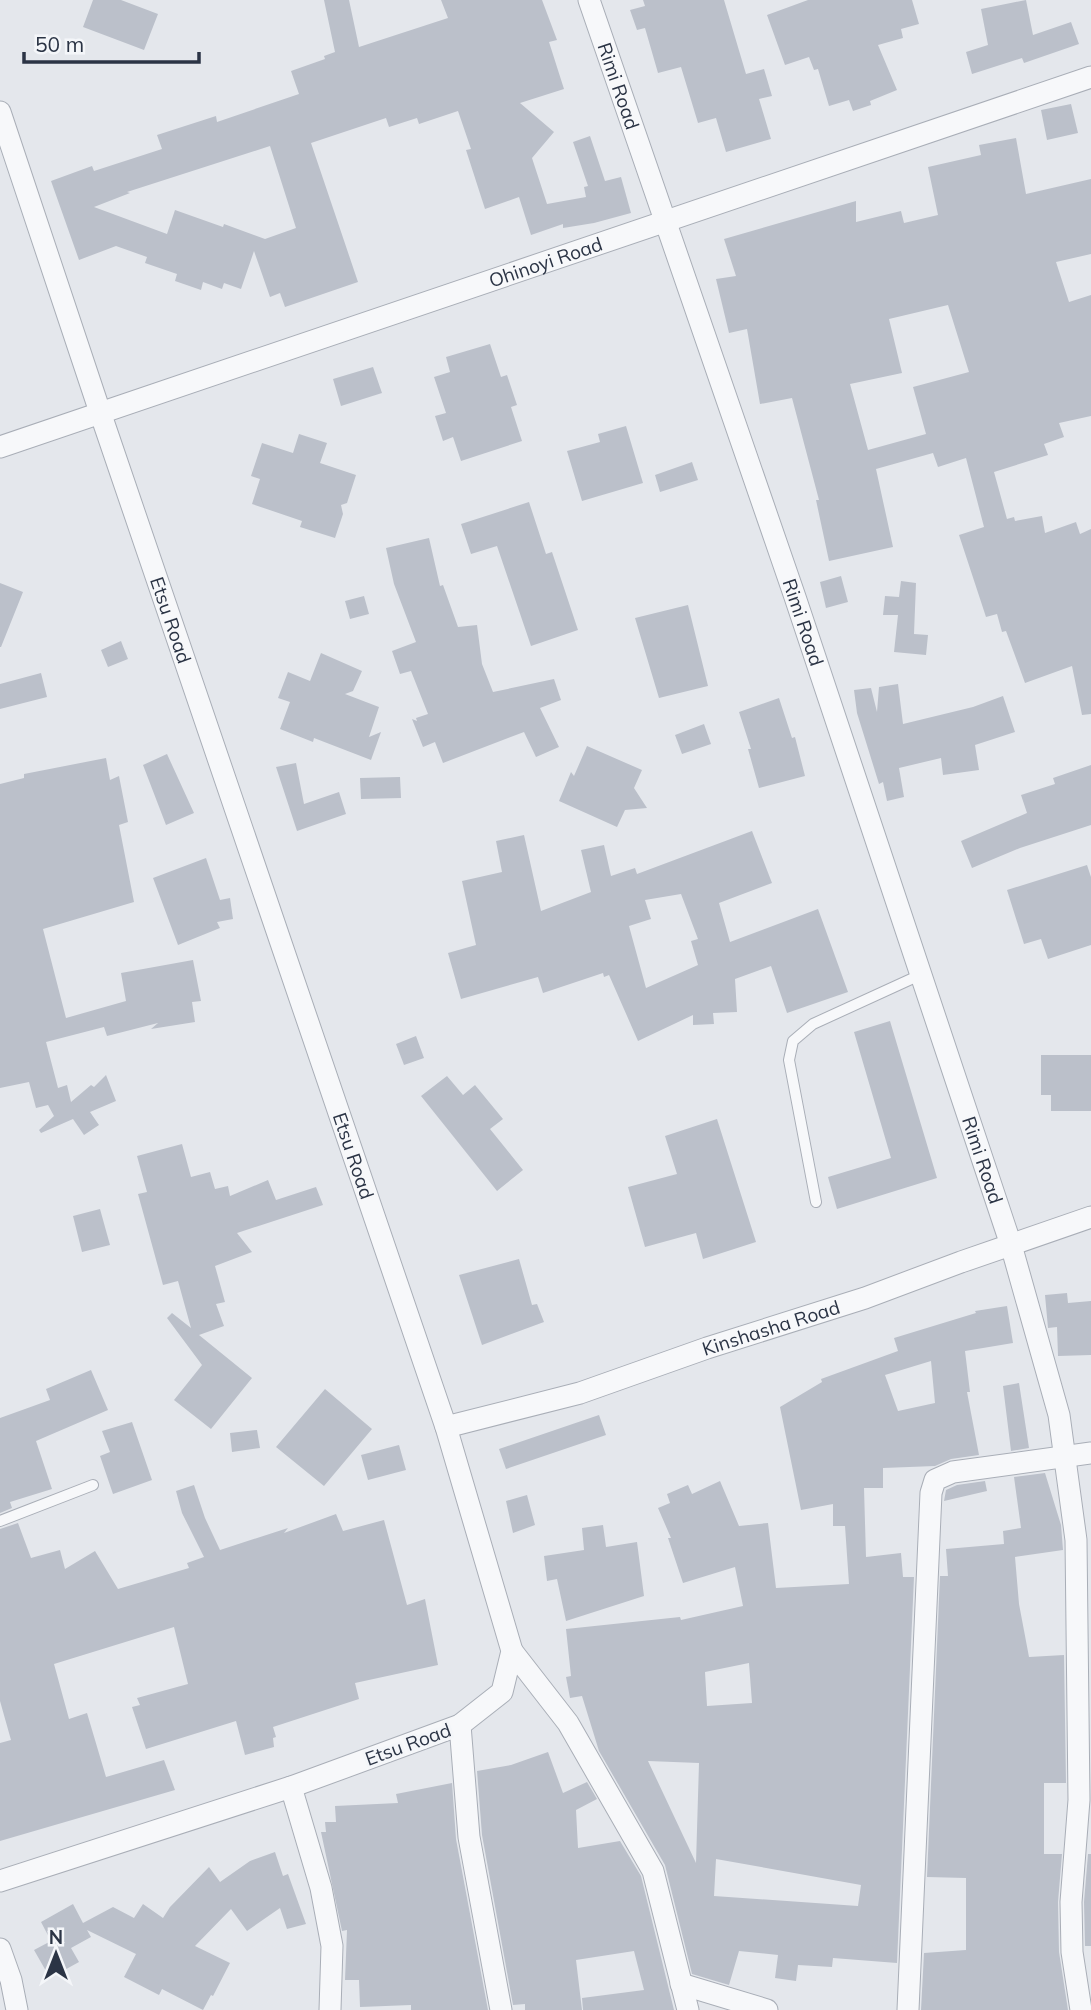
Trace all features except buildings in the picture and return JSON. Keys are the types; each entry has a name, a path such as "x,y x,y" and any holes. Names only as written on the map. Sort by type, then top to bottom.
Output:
{"street":[{"name":"Rimi Road","path":"589,0 790,584 1011,1245 1059,1415 1076,1540 1079,1800 1071,1902 1072,1952 1081,2010"},
{"name":"Ohinoyi Road","path":"0,447 1091,77"},
{"name":"Etsu Road","path":"0,111 5,144 100,412 446,1427 512,1651 502,1692 460,1725 291,1787 0,1881"},
{"name":"Kinshasha Road","path":"446,1427 580,1393 707,1348 865,1298 1091,1217"},
{"path":"908,2010 931,1493 935,1479 953,1472 1091,1453"},
{"path":"512,1651 568,1723 653,1871 688,2010"},
{"path":"460,1725 469,1837 501,2010"},
{"path":"291,1787 321,1888 332,1946 330,2010"},
{"path":"0,1949 11,1980 17,2010"},
{"path":"681,1984 767,2010"}],"lane":[{"path":"816,1202 789,1060 793,1041 813,1024 920,975"},
{"path":"0,1521 93,1485"}]}
